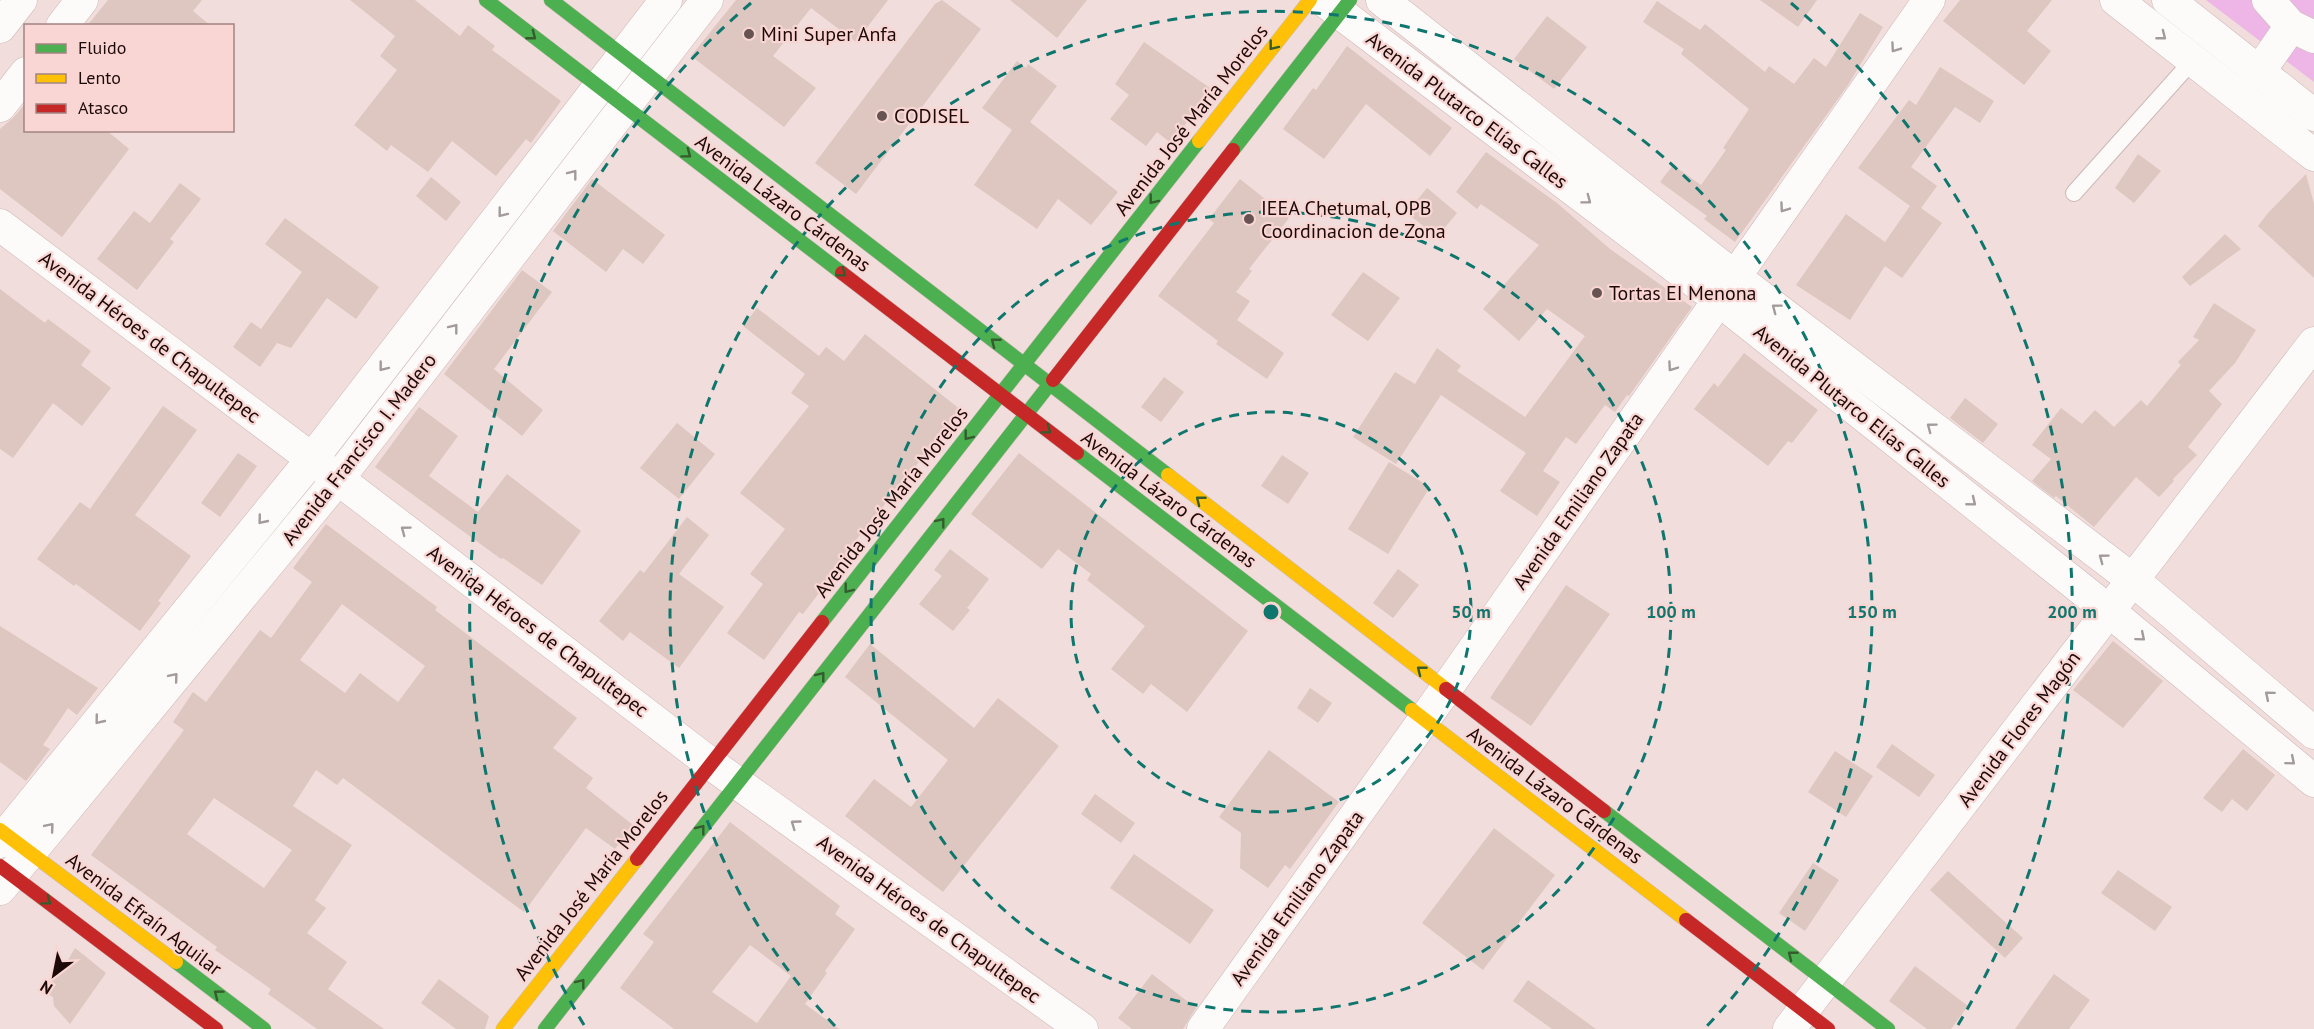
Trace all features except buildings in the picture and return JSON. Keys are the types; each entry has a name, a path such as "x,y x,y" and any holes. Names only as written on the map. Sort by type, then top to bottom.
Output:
{"main road":[{"name":"Avenida Lázaro Cárdenas","path":"486,0 1425,720 1796,1020 1828,1029"},
{"name":"Avenida Lázaro Cárdenas","path":"550,0 1888,1029"},
{"name":"Avenida José María Morelos","path":"503,1029 1310,0"},
{"path":"545,1029 1050,384 1337,4"},
{"path":"7,855 216,1029"},
{"name":"Avenida Efraín Aguilar","path":"7,855 264,1029"}],"street":[{"path":"0,27 21,0"},
{"path":"64,24 82,0"},
{"name":"Avenida Francisco I. Madero","path":"7,855 666,0"},
{"name":"Avenida Francisco I. Madero","path":"7,855 338,479 707,0"},
{"name":"Avenida Plutarco Elías Calles","path":"1382,0 2109,611 2314,780"},
{"name":"Avenida Emiliano Zapata","path":"1203,1029 1425,720 1929,0"},
{"path":"2116,0 2314,155"},
{"path":"2168,0 2314,115"},
{"path":"2259,72 2303,31 2268,0"},
{"name":"Avenida Plutarco Elías Calles","path":"1337,4 1727,289 2133,580 2314,733"},
{"path":"0,106 24,76"},
{"name":"Avenida Héroes de Chapultepec","path":"0,225 312,459 711,764 1082,1029"},
{"name":"Avenida Flores Magón","path":"1796,1020 2314,343"}],"lane":[{"path":"2074,193 2193,60"}],"shaded area":[{"path":"2206,0 2314,0 2314,82"}],"traffic: fast":[{"path":"486,0 842,273"},
{"path":"551,0 1168,475"},
{"path":"1233,150 1350,0"},
{"path":"822,622 1199,141"},
{"path":"545,1029 1053,380"},
{"path":"1077,453 1412,710"},
{"path":"1604,811 1888,1029"},
{"path":"176,962 264,1029"}],"traffic: slow":[{"path":"1199,141 1310,0"},
{"path":"1168,475 1446,689"},
{"path":"1412,710 1686,920"},
{"path":"0,830 176,962"},
{"path":"503,1029 637,859"}],"traffic: jam":[{"path":"1053,380 1233,150"},
{"path":"842,273 1077,453"},
{"path":"637,859 822,622"},
{"path":"1446,689 1604,811"},
{"path":"0,866 216,1029"},
{"path":"1686,920 1828,1029"}],"place":[{"name":"Mini Super Anfa","path":"749,34"},
{"name":"CODISEL","path":"882,116"},
{"name":"IEEA Chetumal, OPB Coordinacion de Zona","path":"1249,219"},
{"name":"Tortas EI Menona","path":"1597,293"}]}
